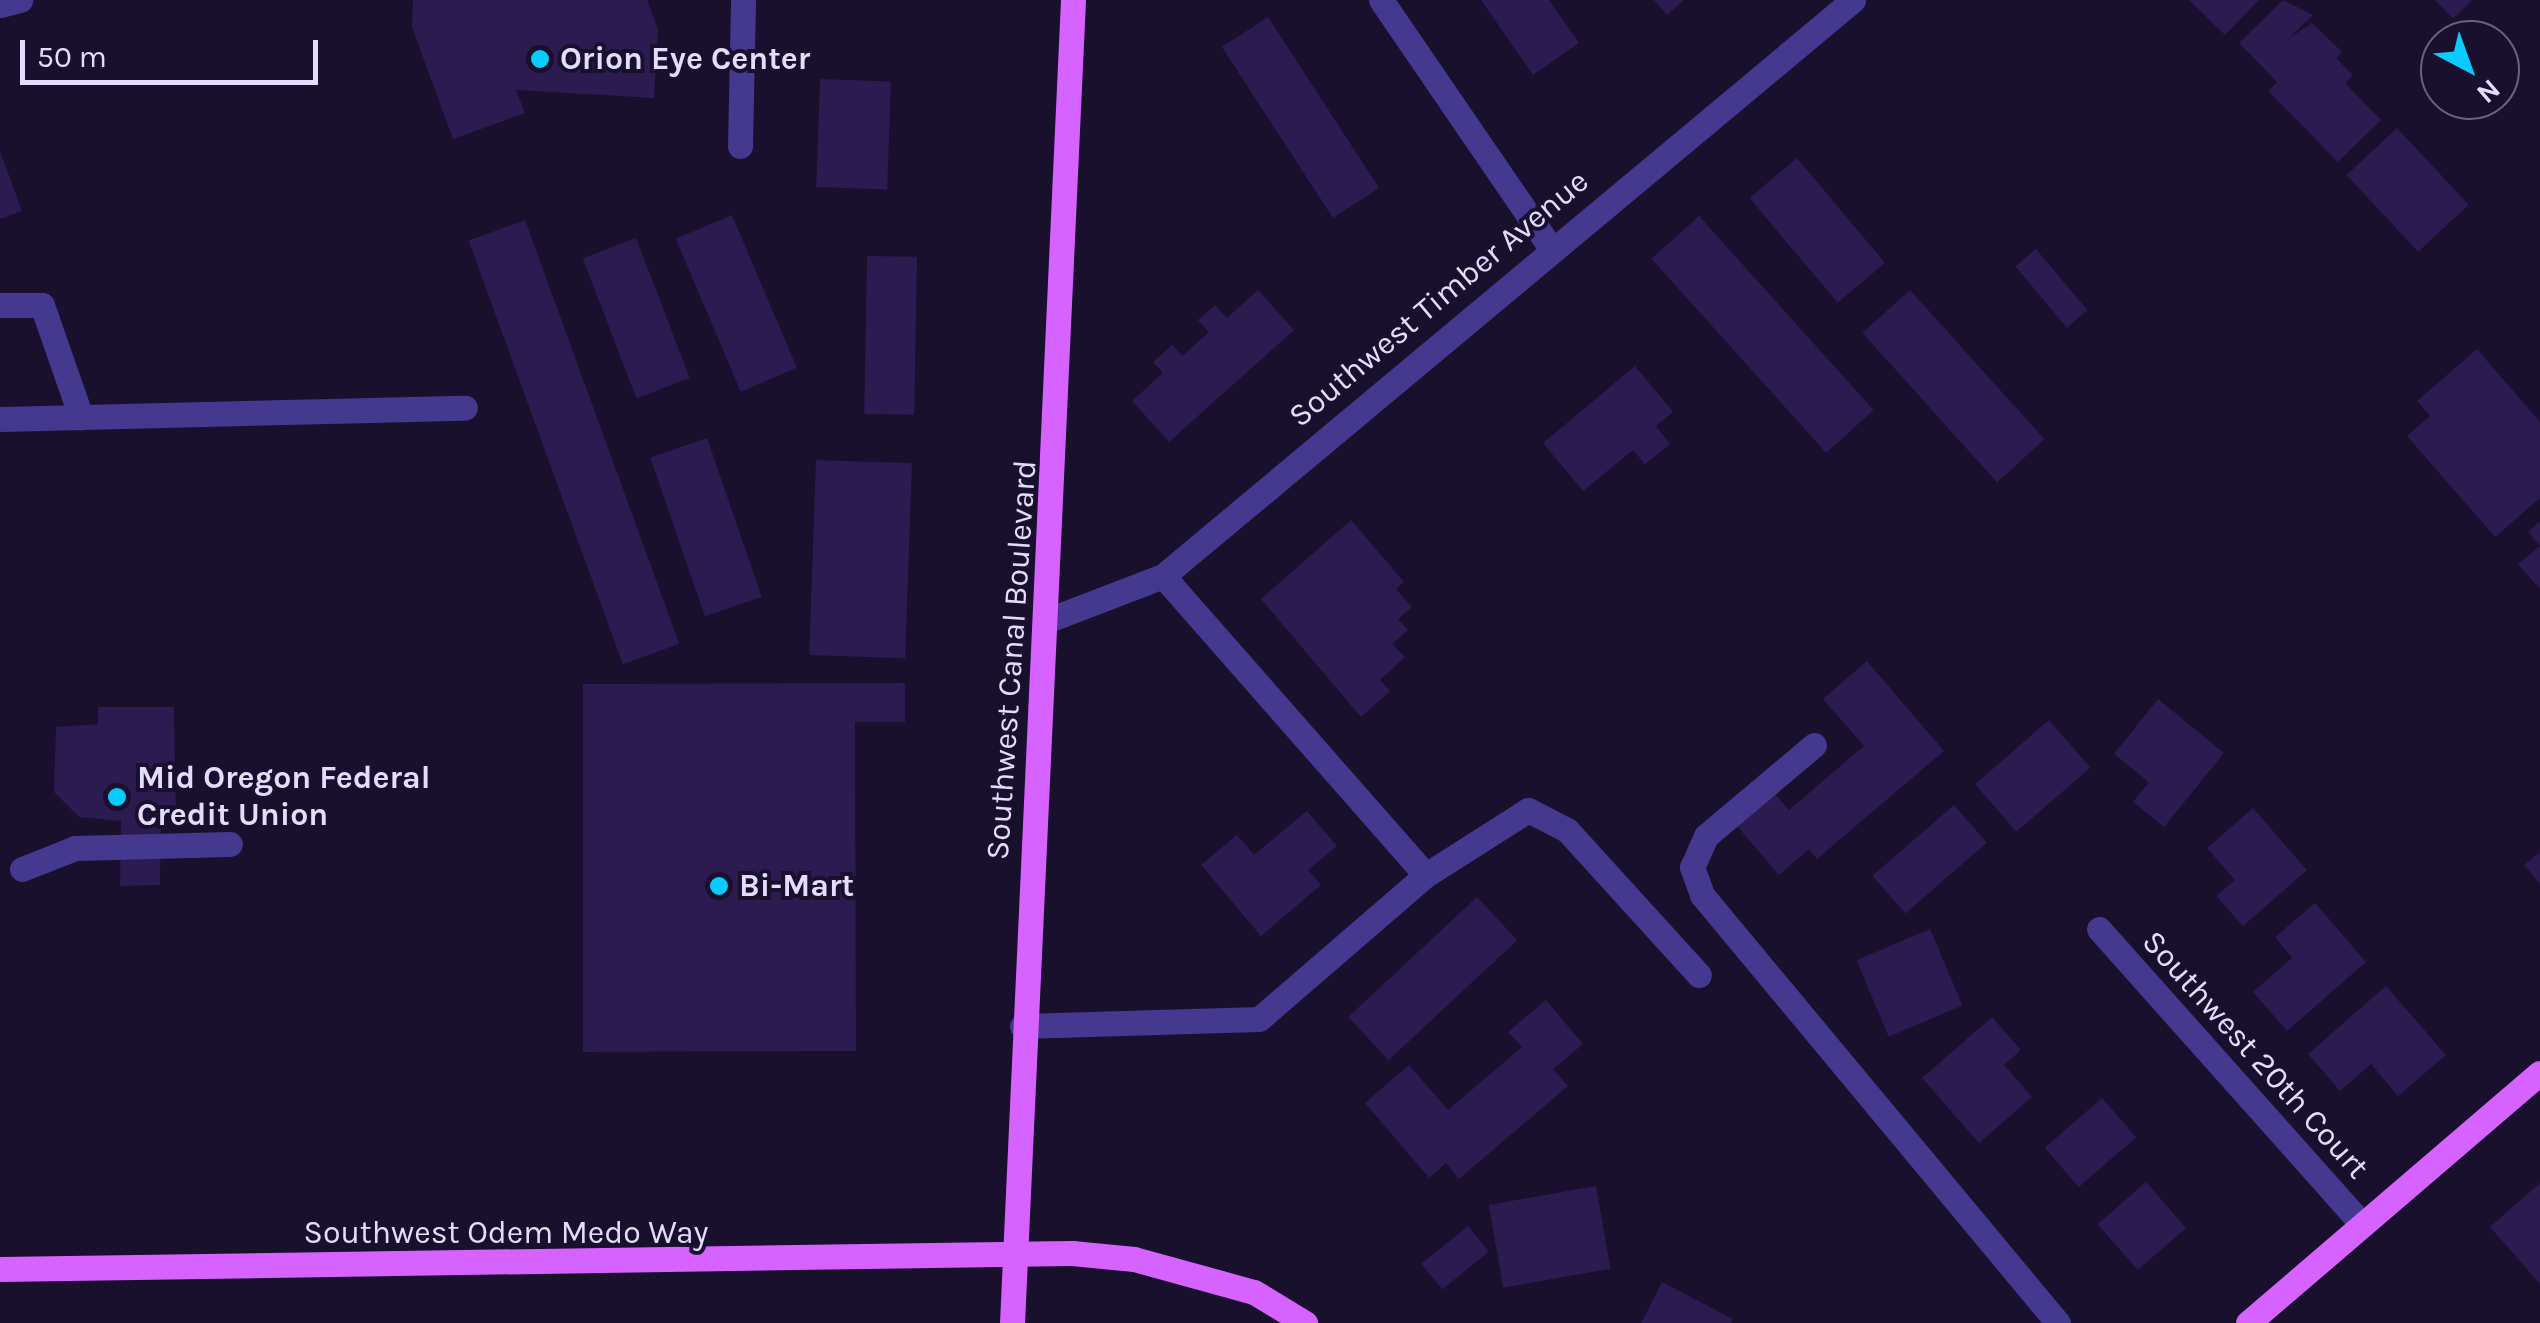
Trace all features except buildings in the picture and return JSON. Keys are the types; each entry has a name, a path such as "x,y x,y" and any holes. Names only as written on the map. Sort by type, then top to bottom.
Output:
{"main road":[{"name":"Southwest Canal Boulevard","path":"1012,1323 1022,1026 1051,620 1073,0"},
{"path":"2248,1323 2540,1073"},
{"name":"Southwest Odem Medo Way","path":"0,1269 1012,1256 1134,1260 1254,1292 1305,1323"}],"street":[{"path":"0,4 20,0"},
{"path":"740,146 743,0"},
{"path":"1381,0 1550,247"},
{"name":"Southwest Timber Avenue","path":"1051,620 1163,576 1550,247 1853,0"},
{"path":"0,305 42,305 81,417"},
{"path":"0,419 465,408"},
{"path":"1163,576 1426,875"},
{"path":"1814,745 1706,836 1692,867 1702,894 2058,1323"},
{"path":"1022,1026 1259,1018 1426,875 1498,821 1546,813 1699,974"},
{"path":"22,870 75,848 230,844"},
{"name":"Southwest 20th Court","path":"2100,929 2362,1224"}],"place":[{"name":"Orion Eye Center","path":"540,59"},
{"name":"Mid Oregon Federal Credit Union","path":"117,797"},
{"name":"Bi-Mart","path":"719,886"}]}
